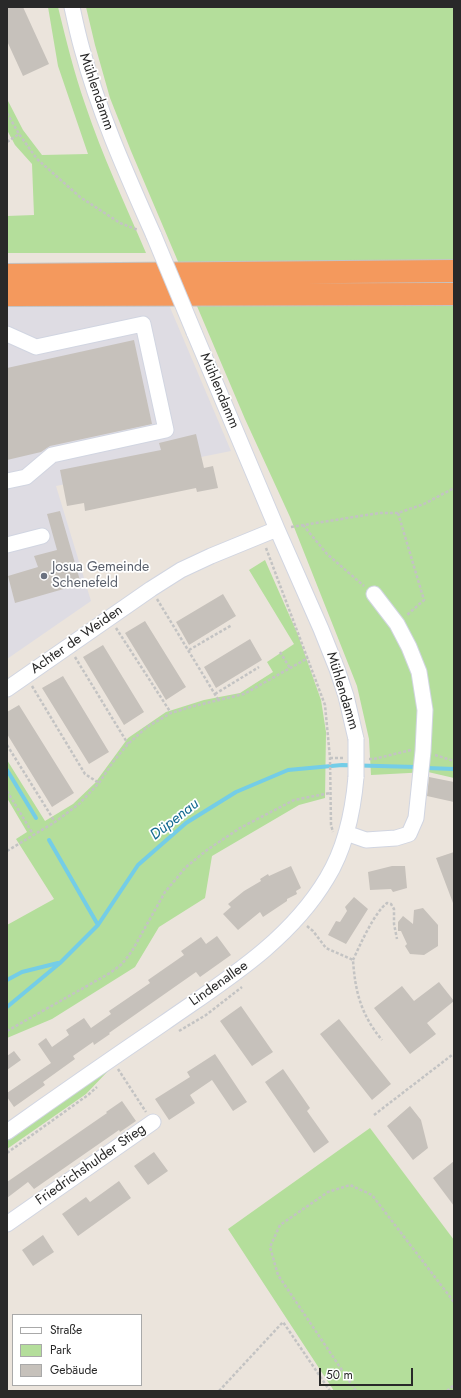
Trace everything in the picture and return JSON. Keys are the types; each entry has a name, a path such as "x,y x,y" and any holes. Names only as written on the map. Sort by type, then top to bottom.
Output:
{"highway":[{"path":"7,275 454,271"},
{"path":"7,295 454,294"}],"street":[{"name":"Mühlendamm","path":"72,7 81,48 98,102 148,234 194,332 337,669 346,696 356,739 356,777"},
{"path":"7,334 36,347 143,324 166,430 52,455 26,477 7,481"},
{"name":"Achter de Weiden","path":"7,689 151,589 181,570 211,556 277,530"},
{"path":"7,546 42,536"},
{"path":"340,833 366,840 396,838 409,834 416,818 423,751 425,710 419,672 397,624 374,594"},
{"name":"Lindenallee","path":"7,1132 236,972 278,938 314,898 328,877 343,843 340,833 353,806 356,777"},
{"name":"Friedrichshulder Stieg","path":"7,1224 153,1122"}],"path":[{"path":"7,113 18,134 37,159 80,197 120,223 148,234"},
{"path":"7,142 18,134"},
{"path":"277,530 379,513 398,513 424,504 454,488"},
{"path":"398,513 424,600 412,611"},
{"path":"303,525 327,554 374,594"},
{"path":"265,546 325,705 330,758 331,825 340,833"},
{"path":"155,596 219,701"},
{"path":"114,625 171,713"},
{"path":"189,650 232,625"},
{"path":"280,652 290,668"},
{"path":"73,653 128,744"},
{"path":"7,851 55,822 79,804 99,783 113,762 128,744 147,727 171,713 244,694 308,658"},
{"path":"215,694 259,668"},
{"path":"30,683 85,774 99,783"},
{"path":"7,745 55,822"},
{"path":"374,759 408,750 423,751 454,761"},
{"path":"7,791 34,834"},
{"path":"7,1032 110,973 122,964 132,951 165,892 186,866 207,850 240,828 294,800 330,793"},
{"path":"382,1040 375,1032 364,1014 354,980 353,960 366,933 383,907 388,903 391,904 394,909 394,924 397,939"},
{"path":"307,926 313,931 326,948 353,960"},
{"path":"374,1115 452,1054"},
{"name":"Friedrichshulder Stieg","path":"111,1059 153,1122"},
{"path":"7,1153 88,1096 98,1086"},
{"path":"356,1391 278,1275 270,1248 280,1225 328,1192 350,1185 372,1195 454,1302"},
{"path":"219,1391 283,1322 330,1391"},
{"path":"447,1391 454,1385"}],"shaded area":[{"path":"169,305 231,451 56,486 91,601 7,659 7,307"}],"green space":[{"path":"48,7 58,7 81,92 92,123 146,253 7,253 7,216 34,215 32,164 15,145 7,130 7,99 23,130 42,155 88,154 58,66"},
{"path":"86,7 454,7 454,778 428,772 371,775 369,739 357,686 290,517 245,419 131,151 110,98"},
{"path":"265,560 298,635 321,700 326,732 325,798 299,805 212,856 205,898 159,927 135,967 52,1019 7,1038 7,925 54,899 16,839 27,832 7,798 7,760 45,821 73,804 95,783 128,738 166,712 204,700 240,693 273,672 267,662 294,644 249,570"},
{"path":"108,1068 109,1070 86,1094 7,1149 7,1139"},
{"path":"370,1128 454,1240 454,1391 334,1391 228,1229"}],"building":[{"path":"7,7 23,7 49,64 23,76 7,41"},
{"path":"134,340 152,424 50,446 41,452 7,460 7,368"},
{"path":"196,434 204,468 213,466 218,488 197,492 196,488 85,511 84,503 67,506 60,470 161,450 159,443"},
{"path":"60,511 81,584 15,603 8,576 38,567 34,556 57,550 47,514"},
{"path":"223,594 236,616 189,645 176,622"},
{"path":"145,621 186,687 166,700 125,633"},
{"path":"250,639 262,660 216,688 204,667"},
{"path":"103,645 144,712 124,725 83,657"},
{"path":"63,676 109,752 89,764 42,688"},
{"path":"19,705 74,793 52,807 7,734 7,712"},
{"path":"429,777 454,782 454,802 427,796"},
{"path":"454,852 454,902 453,903 436,858"},
{"path":"291,866 301,888 296,891 297,894 287,899 287,901 263,917 260,912 238,930 223,914 231,907 228,904 244,891 261,881 260,879 268,874 269,876"},
{"path":"392,866 405,866 407,888 393,892 391,889 370,890 368,872"},
{"path":"354,897 368,909 346,944 328,935 336,921 340,922 347,911 345,907"},
{"path":"423,908 438,925 438,946 424,955 410,954 405,946 407,944 401,931 398,931 398,922 403,916 413,924 414,910"},
{"path":"217,936 231,955 200,977 196,972 94,1045 93,1042 73,1056 75,1059 43,1082 45,1085 14,1107 7,1097 7,1093 51,1063 38,1044 46,1038 52,1047 69,1035 66,1030 84,1018 91,1028 111,1014 109,1011 150,983 148,980 184,955 181,951 201,937 206,944"},
{"path":"439,982 454,1001 427,1023 436,1034 410,1054 374,1008 402,986 414,1001"},
{"path":"241,1006 273,1052 252,1066 220,1021"},
{"path":"339,1019 391,1084 372,1100 320,1034"},
{"path":"14,1051 21,1060 7,1070 7,1056"},
{"path":"215,1054 247,1102 233,1111 212,1080 190,1095 195,1103 169,1120 155,1099 190,1077 187,1072"},
{"path":"283,1069 310,1108 307,1111 329,1142 314,1153 265,1082"},
{"path":"122,1101 136,1121 120,1132 119,1130 34,1189 28,1182 7,1198 7,1182"},
{"path":"410,1106 421,1120 428,1148 413,1160 387,1126"},
{"path":"154,1152 168,1171 148,1185 134,1166"},
{"path":"454,1161 454,1206 433,1178"},
{"path":"119,1181 131,1198 78,1236 62,1214 86,1197 90,1202"},
{"path":"43,1235 54,1252 33,1266 22,1250"}],"waterway":[{"name":"Düpenau","path":"7,1007 60,963 98,925 138,865 186,823 236,792 288,770 342,765 416,767"},
{"name":"Düpenau","path":"427,768 454,769"},
{"path":"7,770 36,818"},
{"path":"49,840 98,925"},
{"path":"7,980 22,972 58,963"}],"place":[{"name":"Josua Gemeinde Schenefeld","path":"44,576"}]}
